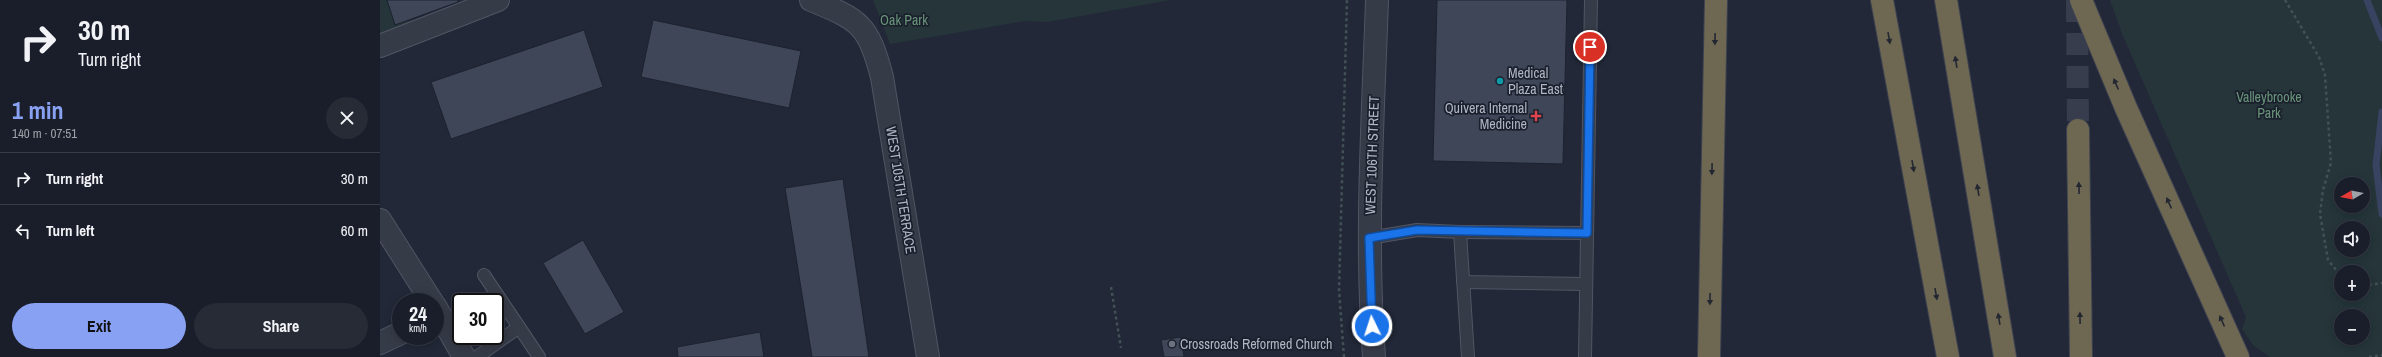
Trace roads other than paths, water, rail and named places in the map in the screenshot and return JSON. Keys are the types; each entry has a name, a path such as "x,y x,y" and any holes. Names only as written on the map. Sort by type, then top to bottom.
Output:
{"highway":[{"path":"1709,357 1716,0"},
{"path":"1882,0 1948,357"},
{"path":"1946,0 2005,357"},
{"path":"2081,0 2126,108 2238,357"},
{"path":"2078,130 2081,357"}],"street":[{"path":"380,46 498,0"},
{"name":"WEST 105TH TERRACE","path":"811,0 841,12 861,27 874,45 882,76 928,357"},
{"name":"WEST 106TH STREET","path":"1374,357 1369,296 1369,238 1377,0"},
{"path":"380,220 425,293"},
{"path":"444,323 464,357"},
{"path":"380,343 392,337"}],"lane":[{"path":"1585,357 1591,0"},
{"path":"1369,238 1417,230 1460,232 1587,233"},
{"path":"1460,232 1468,357"},
{"path":"484,275 539,357"},
{"path":"1463,282 1586,284"},
{"path":"477,357 519,327"}],"waterway":[{"path":"2367,0 2382,38"},
{"path":"2382,112 2376,165 2382,214"}],"tunnel":[{"path":"2077,0 2078,130"}],"place":[{"name":"Medical Plaza East","path":"1500,81"},
{"name":"Quivera Internal Medicine","path":"1536,116"},
{"name":"Crossroads Reformed Church","path":"1172,344"}],"park label":[{"name":"Oak Park","path":"904,20"},
{"name":"Valleybrooke Park","path":"2269,106"}]}
